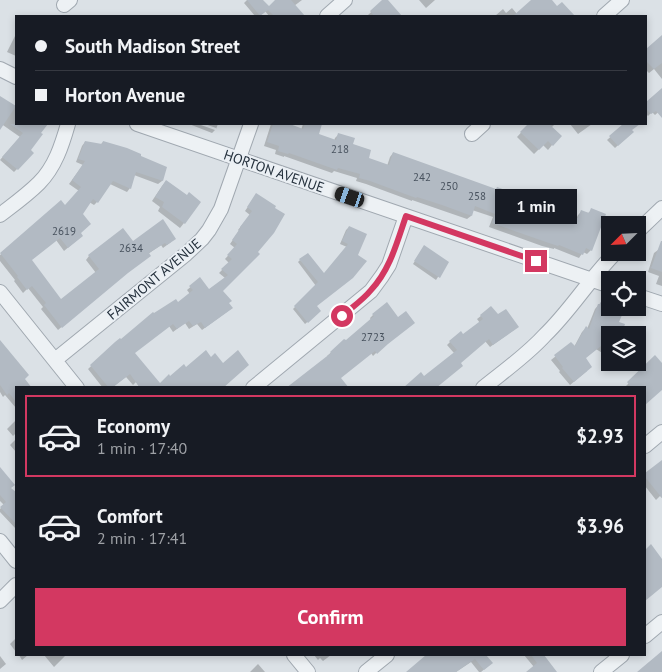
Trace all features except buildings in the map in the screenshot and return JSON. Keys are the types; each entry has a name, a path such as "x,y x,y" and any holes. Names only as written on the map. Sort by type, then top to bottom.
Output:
{"street":[{"path":"328,15 345,0"},
{"path":"605,15 622,0"},
{"path":"0,69 15,76"},
{"path":"0,215 39,183 47,173 54,162 68,125"},
{"name":"HORTON AVENUE","path":"140,125 601,283"},
{"name":"FAIRMONT AVENUE","path":"55,360 202,239 221,210 251,125"},
{"path":"472,134 482,125"},
{"path":"646,223 662,208"},
{"path":"255,386 371,291 388,265 406,216"},
{"path":"485,386 544,336 608,261"},
{"path":"0,292 75,386"},
{"path":"646,299 662,304"},
{"path":"646,445 662,432"},
{"path":"0,541 15,560"},
{"path":"0,601 15,586"},
{"path":"646,635 662,622"},
{"path":"295,656 308,672"},
{"path":"366,672 386,656"},
{"path":"601,672 621,656"}],"route":[{"path":"342,316 371,291 382,276 398,242 406,216 536,261"}]}
